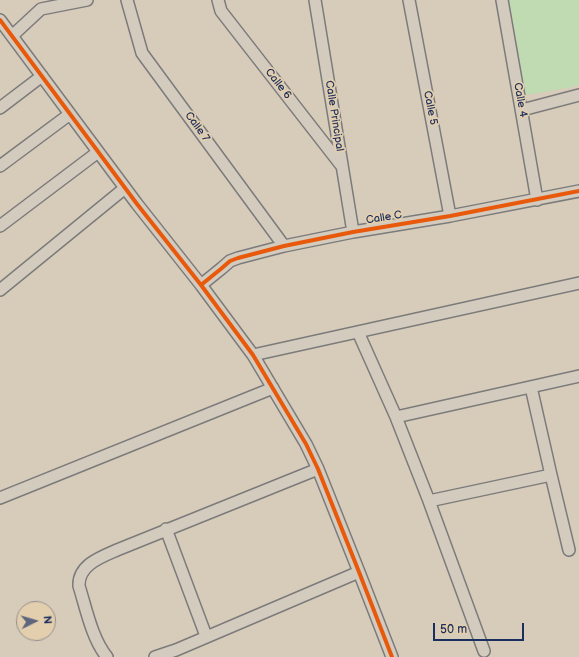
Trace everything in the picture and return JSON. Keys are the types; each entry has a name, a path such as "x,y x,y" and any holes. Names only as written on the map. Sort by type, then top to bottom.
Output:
{"street":[{"path":"12,36 40,4 86,0"},
{"name":"Calle 7","path":"127,0 142,53 284,246"},
{"name":"Calle 6","path":"218,0 222,11 342,167"},
{"name":"Calle Principal","path":"315,0 353,232"},
{"name":"Calle 5","path":"409,0 450,216"},
{"name":"Calle 4","path":"502,0 537,200"},
{"path":"0,20 125,188 201,285 253,355 306,444 318,469 360,572 392,657"},
{"path":"0,108 42,76"},
{"path":"522,110 579,95"},
{"path":"0,166 70,114"},
{"path":"0,226 98,152"},
{"path":"0,290 125,188"},
{"name":"Calle C","path":"201,285 230,262 238,258 284,246 579,191"},
{"path":"253,355 579,283"},
{"path":"358,332 396,417 484,652"},
{"path":"396,417 579,376"},
{"path":"531,387 569,550"},
{"path":"0,498 273,388"},
{"path":"107,657 102,650 79,586 81,575 88,566 98,559 166,530 318,469"},
{"path":"429,502 551,476"},
{"path":"166,530 206,636"},
{"path":"155,657 176,650 360,572"}],"green space":[{"path":"509,0 579,0 579,85 526,95"}],"cycle path":[{"path":"0,20 137,204 201,285 253,355 306,444 318,469 392,657"},
{"path":"201,285 230,261 284,246 579,191"}]}
